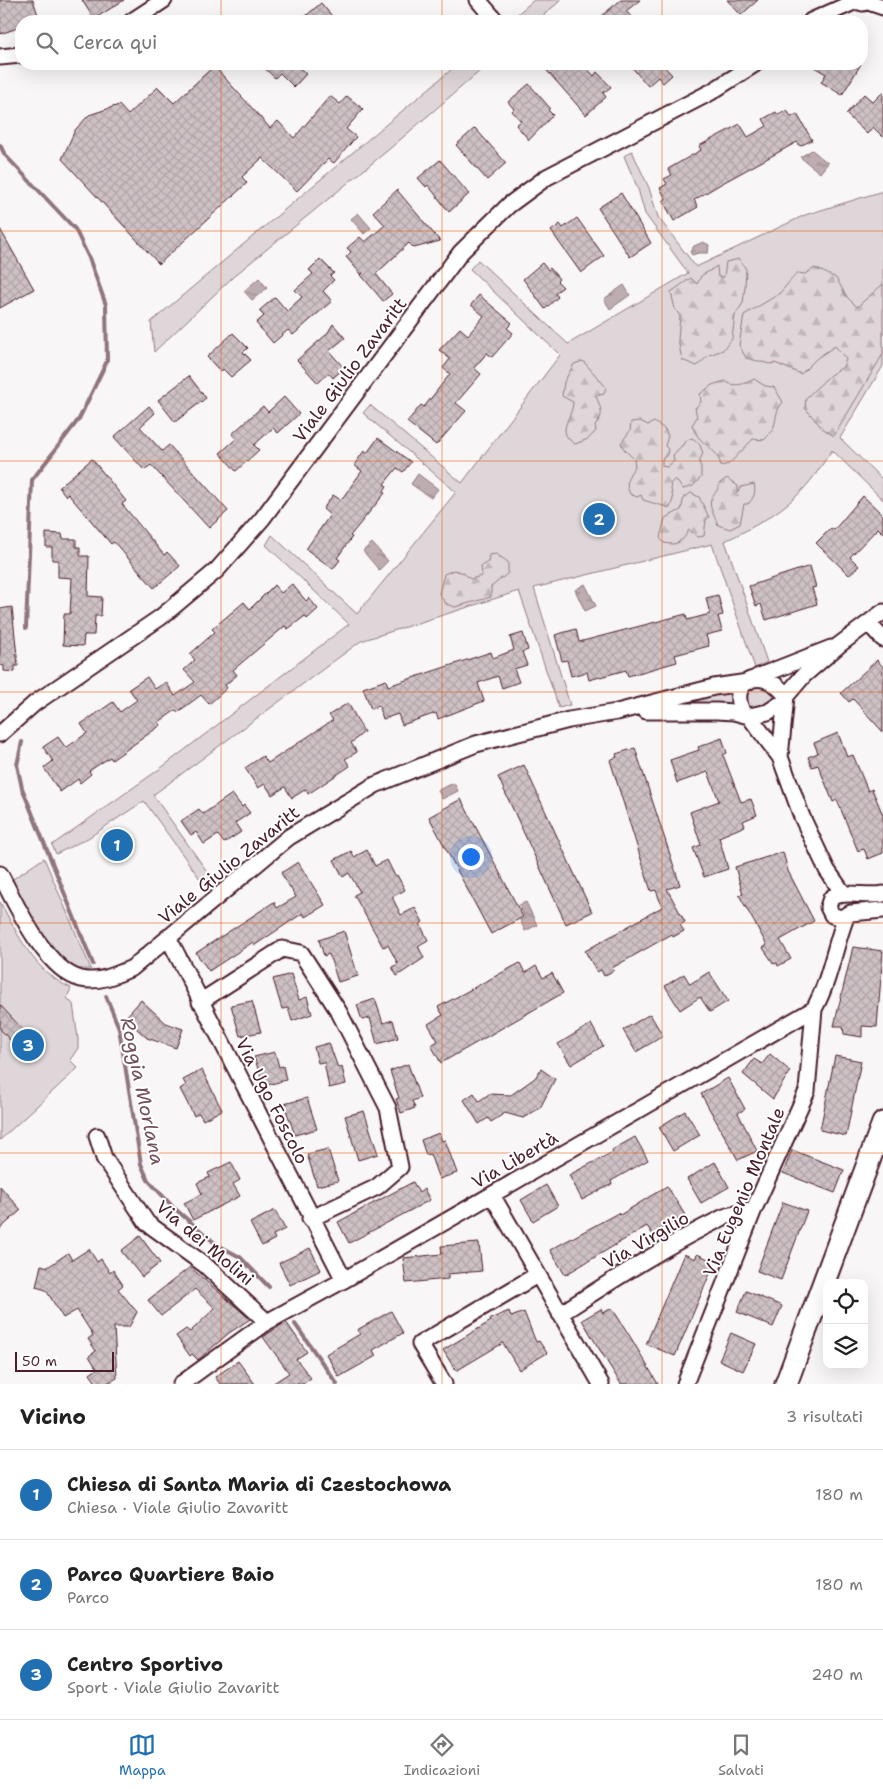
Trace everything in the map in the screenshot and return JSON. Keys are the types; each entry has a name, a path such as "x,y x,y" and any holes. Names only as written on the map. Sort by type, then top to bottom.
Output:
{"street":[{"path":"141,15 164,0"},
{"path":"478,0 491,15"},
{"path":"815,15 830,0"},
{"path":"825,15 861,1 883,7"},
{"name":"Viale Giulio Zavaritt","path":"0,734 35,703 161,617 217,570 262,519 461,252 509,205 547,177 711,92 746,70"},
{"name":"Viale Giulio Zavaritt","path":"786,699 804,676 839,645 883,612"},
{"path":"869,624 883,640"},
{"name":"Viale Giulio Zavaritt","path":"0,874 51,960 80,979 102,980 132,968 289,837 375,785 476,744 569,720 617,712 714,686 752,680 839,645"},
{"path":"780,757 786,699 780,687 768,679 752,680 740,691 737,702 780,757 802,817 827,870 842,895 853,906 843,915 828,982 814,1010"},
{"path":"746,715 768,712 786,699"},
{"name":"Viale Giulio Zavaritt","path":"617,712 686,709 746,715"},
{"path":"883,894 867,896 842,895 828,906 843,915 883,910"},
{"name":"Via Ugo Foscolo","path":"168,937 310,1219 344,1280"},
{"path":"200,1002 282,949 301,953 339,1012 388,1108 400,1167 377,1187 310,1219"},
{"name":"Via Libertà","path":"181,1384 200,1379 267,1322 344,1280 814,1010"},
{"name":"Via Eugenio Montale","path":"685,1384 754,1209 807,1090 814,1010"},
{"path":"786,1383 883,1123"},
{"name":"Via dei Molini","path":"97,1136 104,1158 147,1223 205,1265 267,1322"},
{"path":"492,1195 601,1384"},
{"name":"Via Virgilio","path":"560,1314 640,1262 724,1217 743,1214 754,1209"},
{"path":"444,1384 420,1344 537,1275"}],"green space":[{"path":"534,0 561,0 544,15 516,15"},
{"path":"451,70 481,70 387,151 234,276 154,352 151,322"},
{"path":"632,151 649,188 658,217 696,267 805,215 883,191 883,366 840,438 883,480 883,500 832,450 811,481 790,502 758,524 725,541 767,662 755,668 712,544 534,588 570,705 559,708 519,591 361,641 153,795 211,877 203,883 144,801 88,838 56,854 52,845 161,768 349,624 266,545 272,535 357,614 456,492 363,413 370,405 462,483 560,355 470,269 478,260 568,344 688,273 645,214 638,189 624,156"},
{"path":"739,259 746,269 745,287 743,303 735,315 732,339 723,350 709,355 697,366 682,360 678,340 680,316 675,309 671,292 691,278 697,284 701,276 717,266 718,277 724,277 726,262"},
{"path":"815,268 836,278 847,297 857,307 883,284 883,354 834,436 822,428 805,408 806,398 830,375 843,367 846,359 835,346 817,358 801,374 775,363 770,364 746,358 739,345 744,315 779,294 797,273 805,274"},
{"path":"583,361 606,387 604,394 596,396 601,415 595,426 596,431 588,439 575,444 569,439 565,429 573,402 562,396 564,382 574,364"},
{"path":"754,379 765,386 774,387 783,402 779,407 769,435 764,440 753,439 729,464 721,466 716,454 699,438 692,425 697,417 695,408 701,402 700,394 712,385 725,381 739,384"},
{"path":"640,421 648,425 654,422 665,429 668,436 665,446 668,449 667,455 662,459 662,466 667,467 674,461 673,455 687,440 692,438 699,443 703,453 699,462 701,477 693,486 683,489 675,479 670,484 673,499 670,508 643,500 641,495 637,497 630,494 628,490 630,473 635,467 634,459 621,443 630,431 631,422"},
{"path":"727,478 738,486 737,493 741,487 754,484 755,490 750,502 744,504 740,524 730,529 718,525 710,504 720,483"},
{"path":"691,493 699,497 709,517 706,520 704,536 698,537 689,530 679,542 673,544 664,543 660,538 665,518 681,510 684,497"},
{"path":"496,554 508,562 508,573 491,587 491,597 455,607 446,604 439,594 444,574 454,570 464,573 470,579 482,576 481,566 488,562 489,555"},
{"path":"762,683 777,696 761,708 746,708 745,689"},
{"path":"735,687 735,708 666,705"},
{"path":"44,858 91,969 71,969 54,956 10,881"},
{"path":"0,902 21,940 37,963 47,973 71,988 67,998 73,1004 78,1048 70,1060 78,1068 0,1140"}],"water":[{"path":"812,150 828,163 820,173 800,157"},
{"path":"358,213 371,228 364,234 351,219"},
{"path":"703,242 709,245 708,253 692,255 690,252 694,246"},
{"path":"259,278 267,288 252,300 244,291"},
{"path":"624,285 630,295 610,309 604,299"},
{"path":"418,474 438,489 431,498 411,484"},
{"path":"372,543 388,561 379,570 363,551"},
{"path":"585,584 596,606 585,611 575,590"},
{"path":"454,783 458,791 442,799 438,790"},
{"path":"526,902 537,925 525,931 520,920 525,918 519,905"}],"building":[{"path":"0,0 33,0 38,15 15,15 15,29 0,34"},
{"path":"82,0 124,0 100,15 91,15"},
{"path":"621,0 640,0 626,11 630,15 602,15"},
{"path":"727,0 758,0 741,15"},
{"path":"321,3 331,15 307,15"},
{"path":"210,70 218,70 270,128 278,121 294,138 330,96 340,104 347,96 363,109 346,129 356,137 334,163 328,159 297,191 262,158 242,177 247,183 159,264 62,159 75,130 89,115 119,105 128,115 158,87 174,103"},
{"path":"266,70 302,70 306,74 294,87 280,73 275,78"},
{"path":"546,70 588,70 594,76 597,72 611,87 603,93 606,97 586,115"},
{"path":"634,70 667,70 672,75 663,83 658,77 648,86"},
{"path":"819,70 857,70 842,95 821,82 826,74"},
{"path":"529,84 550,108 548,110 553,115 529,140 516,125 521,121 512,111 514,109 508,102"},
{"path":"883,92 883,137 873,127 867,134 846,114 864,94 873,102"},
{"path":"787,110 791,117 797,114 812,140 800,146 797,142 719,185 694,200 698,207 674,221 663,201 666,199 660,188 667,184 664,179 672,175 668,169 701,150 699,146 740,124 748,137 767,126 763,119 776,112 778,115"},
{"path":"475,128 506,163 487,180 456,145"},
{"path":"440,160 469,194 449,212 428,185 426,187 418,178"},
{"path":"397,190 440,241 414,248 409,243 376,274 392,294 383,301 361,275 363,273 361,274 346,257 351,252 347,248 360,237 365,242 385,225 373,212"},
{"path":"621,193 651,243 630,257 598,208"},
{"path":"577,218 604,256 581,273 551,231 560,224 563,228"},
{"path":"0,229 34,289 0,308"},
{"path":"320,259 334,273 330,276 334,280 323,291 332,301 293,335 288,330 273,343 256,323 264,316 259,311 275,297 287,311 302,297 295,290 313,274 309,270"},
{"path":"542,263 548,270 550,268 559,279 557,281 563,287 555,293 558,297 545,309 523,279"},
{"path":"479,295 512,323 507,328 513,333 492,357 487,353 474,368 481,374 456,403 466,411 436,445 407,422 421,405 424,407 450,374 443,368 450,359 439,350 460,328 468,335 484,316 471,305"},
{"path":"333,324 345,338 329,351 344,368 333,378 329,373 318,383 297,360 327,334"},
{"path":"233,333 248,348 243,352 251,360 231,377 223,369 221,372 207,357"},
{"path":"189,376 206,398 175,422 158,400"},
{"path":"284,397 299,414 278,433 273,428 254,445 259,450 236,471 220,453 236,439 232,434 263,406 268,412"},
{"path":"149,406 155,413 140,427 162,451 169,445 228,511 209,528 151,465 144,470 114,437"},
{"path":"378,438 411,462 403,472 397,468 384,484 387,486 383,492 385,493 350,536 352,537 337,558 340,560 333,569 306,549 330,515 323,509 333,495 341,500 362,471 354,465 364,451 367,453"},
{"path":"92,459 126,501 122,504 164,555 167,552 180,566 154,588 114,542 111,544 68,494 66,496 59,487"},
{"path":"863,496 883,515 883,533 878,528 850,557 859,566 849,575 816,543 831,528 834,530"},
{"path":"46,533 62,534 63,539 76,539 76,547 80,547 80,556 89,556 88,596 102,597 101,616 95,616 94,635 84,635 83,646 63,645 64,614 70,614 72,578 58,577 58,560 52,560 52,547 46,547"},
{"path":"810,566 816,587 812,588 817,604 766,620 761,604 756,606 749,586"},
{"path":"292,584 306,601 309,598 318,609 307,619 305,616 288,629 285,626 233,670 237,675 225,685 227,688 209,704 201,695 178,712 176,710 159,722 161,725 112,760 110,757 89,771 91,774 80,783 78,779 60,792 44,768 53,761 43,747 58,737 66,748 87,733 81,724 113,702 120,712 137,700 129,689 147,677 155,689 166,682 175,696 195,682 184,670 195,660 190,654 215,632 212,629 244,602 250,609 274,585 281,593"},
{"path":"718,595 723,615 718,616 722,631 706,635 709,646 675,655 677,662 628,676 626,670 589,680 587,672 571,676 567,660 562,661 555,635 576,629 579,642 686,614 687,620 710,614 706,598"},
{"path":"12,607 18,666 15,666 15,672 4,671 4,666 0,665 0,609"},
{"path":"523,633 528,650 522,652 527,665 514,669 519,682 502,688 498,676 478,683 484,701 438,719 436,713 402,725 398,714 383,719 379,706 371,709 363,688 386,680 388,686 491,652 493,658 514,650 510,637"},
{"path":"877,660 883,667 883,732 853,699 849,702 841,693"},
{"path":"348,703 364,732 351,743 357,752 345,759 350,766 308,794 306,789 292,798 285,787 272,795 265,784 258,788 245,768 263,756 268,763 333,720 329,715"},
{"path":"838,733 847,757 853,755 868,791 872,789 883,815 883,853 868,859 864,849 858,851 837,800 833,802 818,765 812,767 808,757 818,753 814,743"},
{"path":"722,738 727,753 723,755 741,802 751,799 757,815 743,821 745,826 719,837 728,869 704,877 693,848 701,845 690,812 719,801 708,772 677,783 670,760 699,750 698,747"},
{"path":"635,748 680,885 667,889 685,922 680,925 684,931 673,937 672,934 612,968 614,970 604,976 601,970 597,972 585,951 662,907 656,890 651,891 610,760 617,757 616,754"},
{"path":"524,765 592,912 566,924 498,777"},
{"path":"232,794 242,807 244,805 250,813 235,823 241,832 224,843 218,835 204,844 196,832 191,835 181,821 199,809 203,814"},
{"path":"461,799 523,917 491,934 429,817"},
{"path":"116,833 129,848 118,858 105,843"},
{"path":"367,850 375,866 387,860 405,890 392,897 401,915 415,908 423,922 420,924 428,940 418,946 424,958 397,976 392,967 398,964 388,945 383,947 354,895 360,892 349,873 343,877 334,860 351,851 354,857"},
{"path":"783,852 788,871 814,921 780,940 791,959 778,966 777,963 774,964 763,948 767,945 739,895 743,894 735,867"},
{"path":"298,862 325,905 305,917 303,913 255,945 253,942 209,971 196,953 274,902 277,908 296,897 281,873"},
{"path":"344,931 358,976 338,982 329,954 324,956 319,940"},
{"path":"853,947 883,951 877,1027 862,1026 862,1037 844,1034 843,1026 834,1026"},
{"path":"520,963 525,973 536,966 543,978 552,973 563,993 441,1063 431,1045 438,1041 428,1024 443,1015 438,1007"},
{"path":"709,972 728,1001 710,1012 700,997 680,1010 665,986 684,974 690,984"},
{"path":"291,974 299,1000 307,997 312,1014 292,1021 288,1008 282,1009 273,979"},
{"path":"375,999 383,1023 393,1020 398,1038 377,1044 370,1018 362,1020 357,1005"},
{"path":"141,1000 166,1023 183,1029 176,1048 147,1038 125,1018"},
{"path":"252,1001 261,1032 240,1036 231,1005"},
{"path":"0,1005 39,1047 27,1058 0,1029"},
{"path":"650,1014 663,1036 636,1052 623,1030"},
{"path":"591,1024 603,1046 571,1065 558,1044"},
{"path":"329,1043 338,1068 342,1067 346,1084 329,1088 324,1062 318,1063 314,1047"},
{"path":"275,1052 279,1067 283,1066 286,1080 264,1086 254,1057"},
{"path":"770,1054 790,1071 773,1099 743,1074 754,1059 762,1064"},
{"path":"835,1056 861,1061 846,1136 820,1130"},
{"path":"408,1064 420,1098 412,1101 415,1108 401,1113 396,1099 399,1098 390,1071"},
{"path":"541,1069 555,1079 540,1108 523,1118 505,1113 491,1122 488,1118 479,1124 464,1100 474,1093 479,1101 489,1094 511,1095 535,1078"},
{"path":"202,1070 222,1110 203,1120 199,1113 194,1116 180,1089 186,1085 183,1080"},
{"path":"728,1078 745,1109 738,1113 757,1151 738,1160 701,1094"},
{"path":"307,1098 317,1129 295,1135 284,1104"},
{"path":"364,1111 378,1154 358,1160 345,1116"},
{"path":"685,1111 700,1135 673,1151 659,1127"},
{"path":"439,1133 442,1141 445,1140 457,1173 439,1179 430,1154 426,1155 421,1140"},
{"path":"635,1137 648,1160 611,1181 612,1184 582,1200 569,1175 613,1152 612,1150"},
{"path":"328,1149 338,1181 317,1186 307,1154"},
{"path":"792,1150 844,1170 835,1193 783,1173"},
{"path":"231,1162 240,1180 233,1184 240,1196 193,1220 184,1203 202,1194 197,1183 210,1177 208,1173"},
{"path":"715,1162 729,1187 701,1203 687,1179"},
{"path":"413,1182 419,1193 424,1189 430,1200 349,1243 338,1222"},
{"path":"546,1185 558,1206 533,1221 521,1200"},
{"path":"0,1186 21,1210 0,1229"},
{"path":"667,1186 685,1215 653,1235 647,1226 565,1275 550,1250 618,1213 620,1215"},
{"path":"783,1202 807,1211 781,1280 757,1271"},
{"path":"275,1210 285,1229 273,1235 275,1239 262,1246 250,1223"},
{"path":"140,1236 160,1263 142,1277 121,1251"},
{"path":"479,1243 482,1271 448,1274 448,1279 406,1283 403,1258 442,1254 441,1246"},
{"path":"310,1248 321,1270 290,1285 279,1263"},
{"path":"89,1249 97,1262 101,1259 110,1273 113,1270 123,1285 118,1289 137,1312 129,1327 114,1327 117,1378 106,1384 97,1384 90,1374 97,1369 89,1356 96,1351 88,1339 93,1335 77,1310 63,1318 46,1290 36,1287 41,1265 48,1267 68,1253 72,1260"},
{"path":"684,1254 695,1259 697,1254 715,1262 675,1356 646,1344"},
{"path":"190,1267 250,1319 229,1333 198,1360 192,1354 190,1356 176,1336 186,1329 190,1332 215,1308 195,1289 161,1316 148,1300"},
{"path":"746,1291 782,1306 773,1327 737,1312"},
{"path":"612,1308 658,1384 621,1384 582,1320 601,1309 603,1313"},
{"path":"391,1311 403,1333 373,1350 376,1356 339,1377 326,1354 360,1334 357,1330"},
{"path":"509,1311 511,1317 524,1312 536,1342 539,1341 547,1353 519,1370 503,1343 456,1371 443,1350 491,1321 490,1319"},
{"path":"286,1322 307,1352 296,1359 311,1378 303,1384 272,1384 289,1373 263,1337"},
{"path":"731,1333 756,1344 743,1371 719,1360"},
{"path":"238,1361 255,1384 220,1384 215,1377"}],"waterway":[{"name":"Roggia Morlana","path":"0,145 5,155 75,229 89,258 106,305 107,361 79,419 32,480 26,628"},
{"name":"Roggia Morlana","path":"22,742 17,765 22,788 93,964"},
{"name":"Roggia Morlana","path":"106,996 119,1028 141,1164 148,1180 174,1208 216,1244 240,1257 269,1287"},
{"name":"Roggia Morlana","path":"295,1324 337,1384"}],"place":[{"name":"Parco Quartiere Baio","path":"599,519"},
{"name":"Chiesa di Santa Maria di Czestochowa","path":"117,845"},
{"name":"Centro Sportivo","path":"28,1045"}]}
